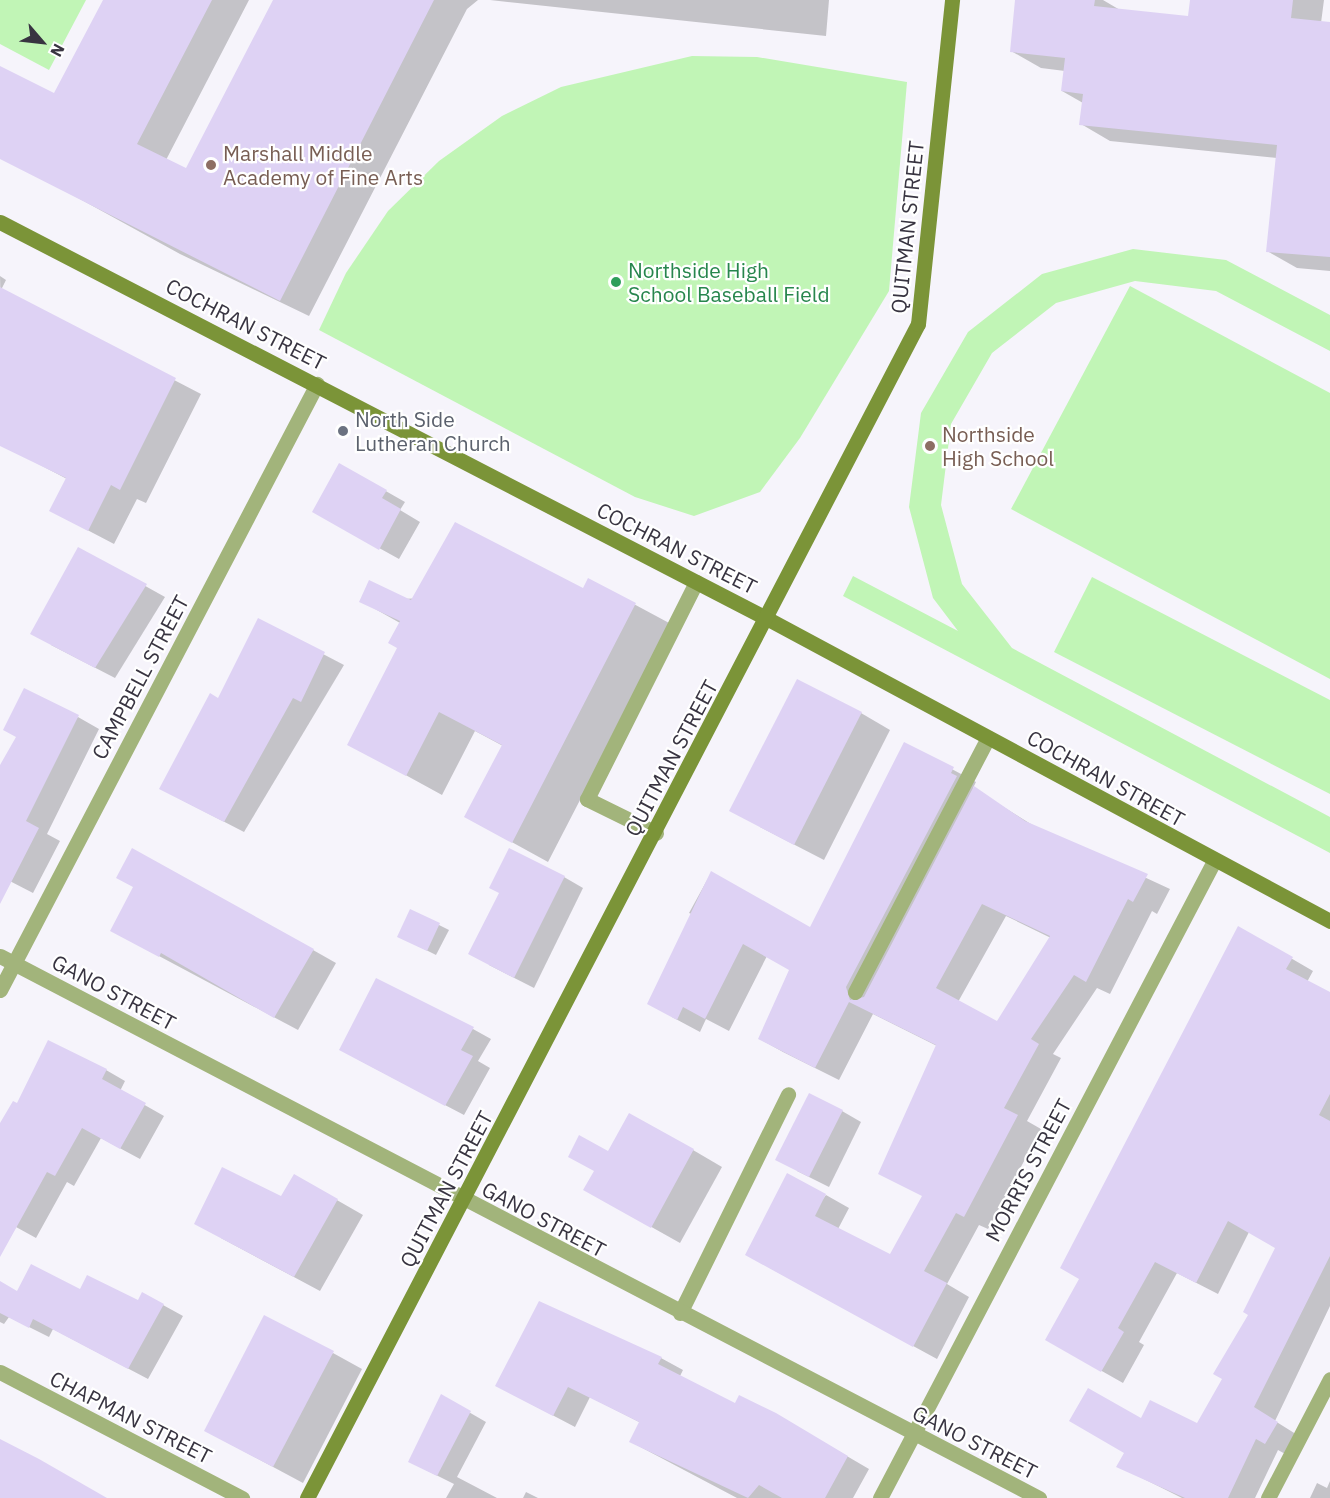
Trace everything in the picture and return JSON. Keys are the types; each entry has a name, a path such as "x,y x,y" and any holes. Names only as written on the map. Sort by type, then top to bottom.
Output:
{"main road":[{"name":"QUITMAN STREET","path":"307,1498 768,618 918,324 952,0"},
{"name":"COCHRAN STREET","path":"0,222 768,618 1214,861 1330,921"}],"street":[{"name":"CAMPBELL STREET","path":"0,990 7,959 317,384"},
{"path":"656,833 588,799 696,582"},
{"path":"855,992 988,738"},
{"name":"MORRIS STREET","path":"880,1498 1214,861"},
{"name":"GANO STREET","path":"7,959 913,1435 1040,1498"},
{"path":"680,1313 788,1094"},
{"name":"CHAPMAN STREET","path":"0,1372 242,1498"},
{"path":"1268,1498 1330,1379"}],"green space":[{"path":"0,0 86,0 49,70 0,44"},
{"name":"Northside High School Baseball Field","path":"692,56 757,57 907,82 889,291 800,438 760,492 694,516 635,497 319,330 346,273 388,211 439,161 502,116 561,87"},
{"path":"1133,249 1226,260 1330,315 1330,351 1216,291 1135,281 1056,303 992,353 951,424 941,505 962,584 1012,648 1330,817 1330,853 843,596 853,576 958,631 933,598 909,507 921,413 968,332 1042,274"},
{"path":"1130,286 1330,393 1330,679 1011,509"},
{"path":"1092,577 1330,700 1330,794 1054,652"}],"building":[{"path":"103,0 212,0 137,144 186,168 273,0 434,0 280,301 0,159 0,66 54,93"},
{"path":"1015,0 1095,0 1094,6 1188,16 1190,0 1293,0 1291,18 1330,22 1330,257 1266,252 1277,145 1079,125 1083,94 1061,91 1065,58 1010,52"},
{"path":"0,287 176,378 120,490 111,485 88,531 49,511 66,478 0,446"},
{"path":"339,463 387,490 382,498 401,509 379,550 312,512"},
{"path":"455,522 583,588 588,578 636,603 512,843 464,817 502,745 439,712 406,776 347,745 397,648 388,643 400,621 359,602 369,580 411,600"},
{"path":"78,547 147,584 95,668 30,634"},
{"path":"258,618 325,652 301,702 293,698 224,822 159,789 210,693 218,698"},
{"path":"797,679 862,712 794,845 729,811"},
{"path":"24,688 79,715 26,821 39,828 0,904 0,765 16,737 3,730"},
{"path":"904,742 954,767 951,773 957,776 846,987 850,1000 864,997 974,786 1025,821 1148,874 1133,902 1128,899 1086,982 1074,975 1031,1039 1039,1044 1004,1108 1018,1115 964,1217 956,1213 924,1271 947,1283 913,1347 745,1255 787,1173 826,1194 815,1216 890,1254 922,1196 878,1174 936,1045 849,1002 815,1068 758,1039 789,970 743,944 705,1019 683,1007 677,1020 647,1004 711,871 810,927","holes":["982,904 1050,936 997,1021 936,988"]},
{"path":"132,848 314,949 274,1018 161,953 159,957 110,931 133,887 116,878"},
{"path":"509,848 565,876 514,978 468,954 499,893 489,888"},
{"path":"410,909 440,923 427,951 397,937"},
{"path":"1238,926 1293,957 1286,969 1330,992 1330,1094 1319,1115 1330,1121 1330,1256 1254,1407 1278,1422 1265,1444 1256,1439 1228,1498 1185,1498 1116,1467 1124,1453 1069,1421 1088,1388 1141,1418 1150,1400 1197,1423 1222,1379 1213,1374 1248,1315 1243,1312 1275,1248 1228,1221 1196,1283 1155,1262 1118,1328 1124,1332 1101,1372 1045,1340 1079,1279 1060,1268"},
{"path":"376,978 474,1027 461,1050 473,1056 445,1106 339,1050"},
{"path":"48,1040 107,1069 102,1079 146,1103 120,1149 82,1128 55,1176 47,1172 0,1257 0,1123 13,1101 17,1103"},
{"path":"809,1093 843,1110 809,1177 775,1160"},
{"path":"629,1113 694,1149 651,1228 583,1190 594,1171 568,1157 579,1135 608,1151"},
{"path":"222,1167 281,1196 294,1174 338,1199 294,1277 194,1224"},
{"path":"31,1264 80,1289 87,1275 138,1300 142,1292 164,1304 128,1369 33,1319 29,1328 0,1313 0,1281 17,1291"},
{"path":"539,1301 662,1357 658,1364 735,1403 739,1395 776,1413 848,1456 825,1498 782,1498 759,1485 748,1498 629,1442 639,1422 568,1387 553,1416 495,1386"},
{"path":"264,1315 334,1351 273,1467 204,1431"},
{"path":"441,1394 471,1411 437,1476 408,1462"},
{"path":"0,1439 39,1459 107,1498 0,1498"}],"place":[{"name":"Marshall Middle Academy of Fine Arts","path":"211,165"},
{"name":"Northside High School Baseball Field","path":"616,282"},
{"name":"North Side Lutheran Church","path":"343,431"},
{"name":"Northside High School","path":"930,446"}]}
